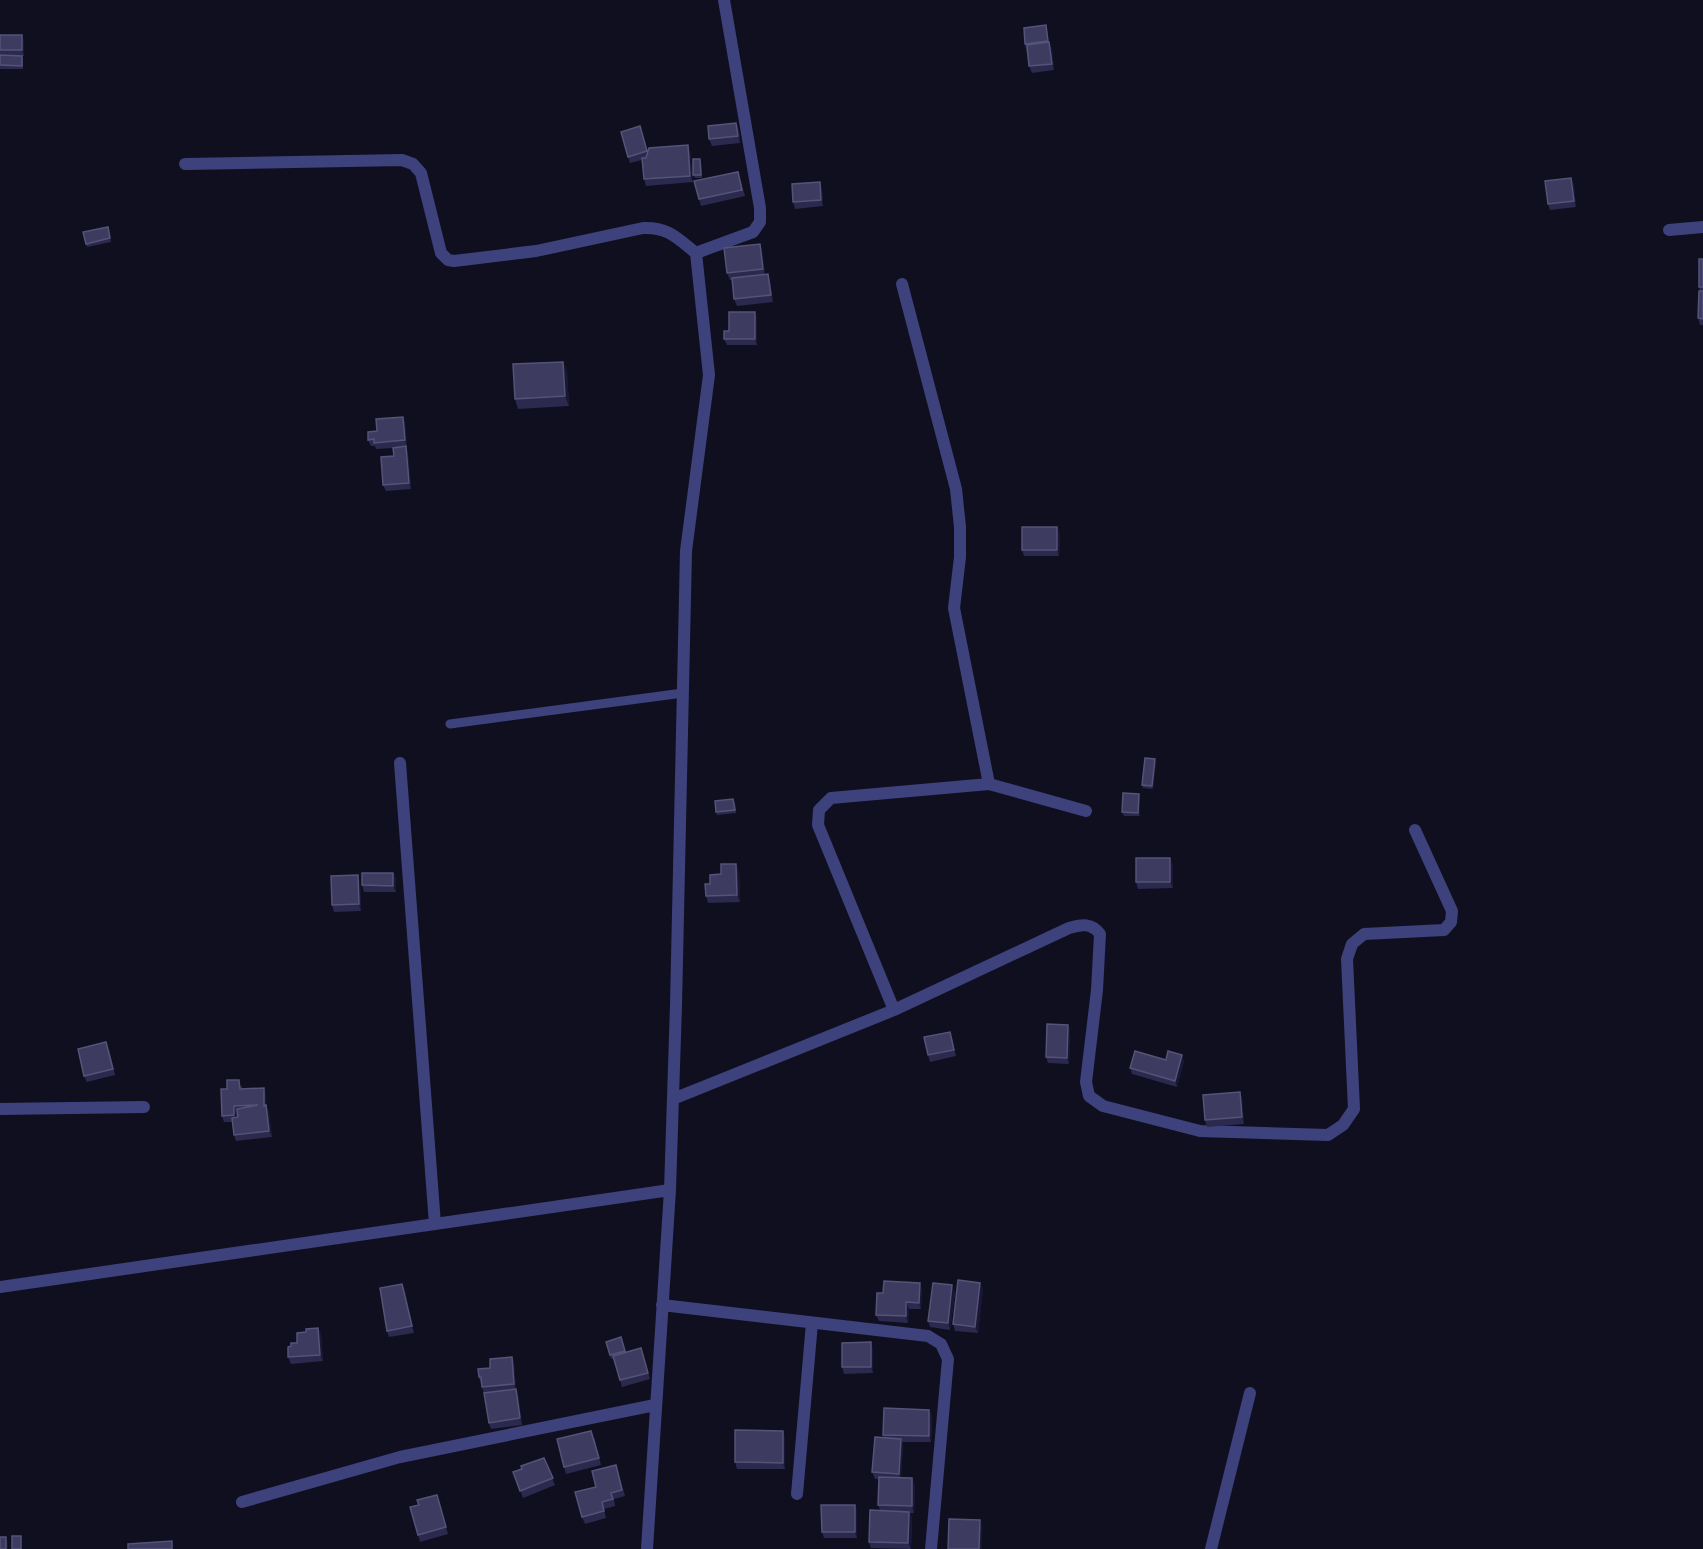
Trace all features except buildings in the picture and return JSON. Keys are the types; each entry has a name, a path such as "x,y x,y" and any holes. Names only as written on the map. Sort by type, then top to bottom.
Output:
{"street":[{"path":"696,253 753,232 760,222 760,208 724,0"},
{"path":"185,164 402,160 413,164 421,173 441,253 448,260 536,251 655,227 667,230 696,253 709,375 686,551 670,1190 647,1549"},
{"path":"1670,230 1703,227"},
{"path":"902,284 956,489 960,557 954,608 988,784"},
{"path":"400,763 435,1224"},
{"path":"894,1010 818,825 819,810 831,798 988,784 1086,811"},
{"path":"673,1099 894,1010 1069,928 1090,925 1100,934 1097,990 1086,1082 1089,1096 1103,1106 1200,1131 1328,1135 1343,1125 1354,1109 1347,959 1352,944 1364,934 1444,930 1451,922 1452,911 1414,830"},
{"path":"0,1109 144,1107"},
{"path":"0,1287 670,1190"},
{"path":"662,1305 928,1336 941,1344 948,1359 931,1549"},
{"path":"797,1494 812,1323"},
{"path":"1210,1549 1250,1393"},
{"path":"242,1502 400,1456 655,1405"}],"lane":[{"path":"450,724 683,693"}]}
